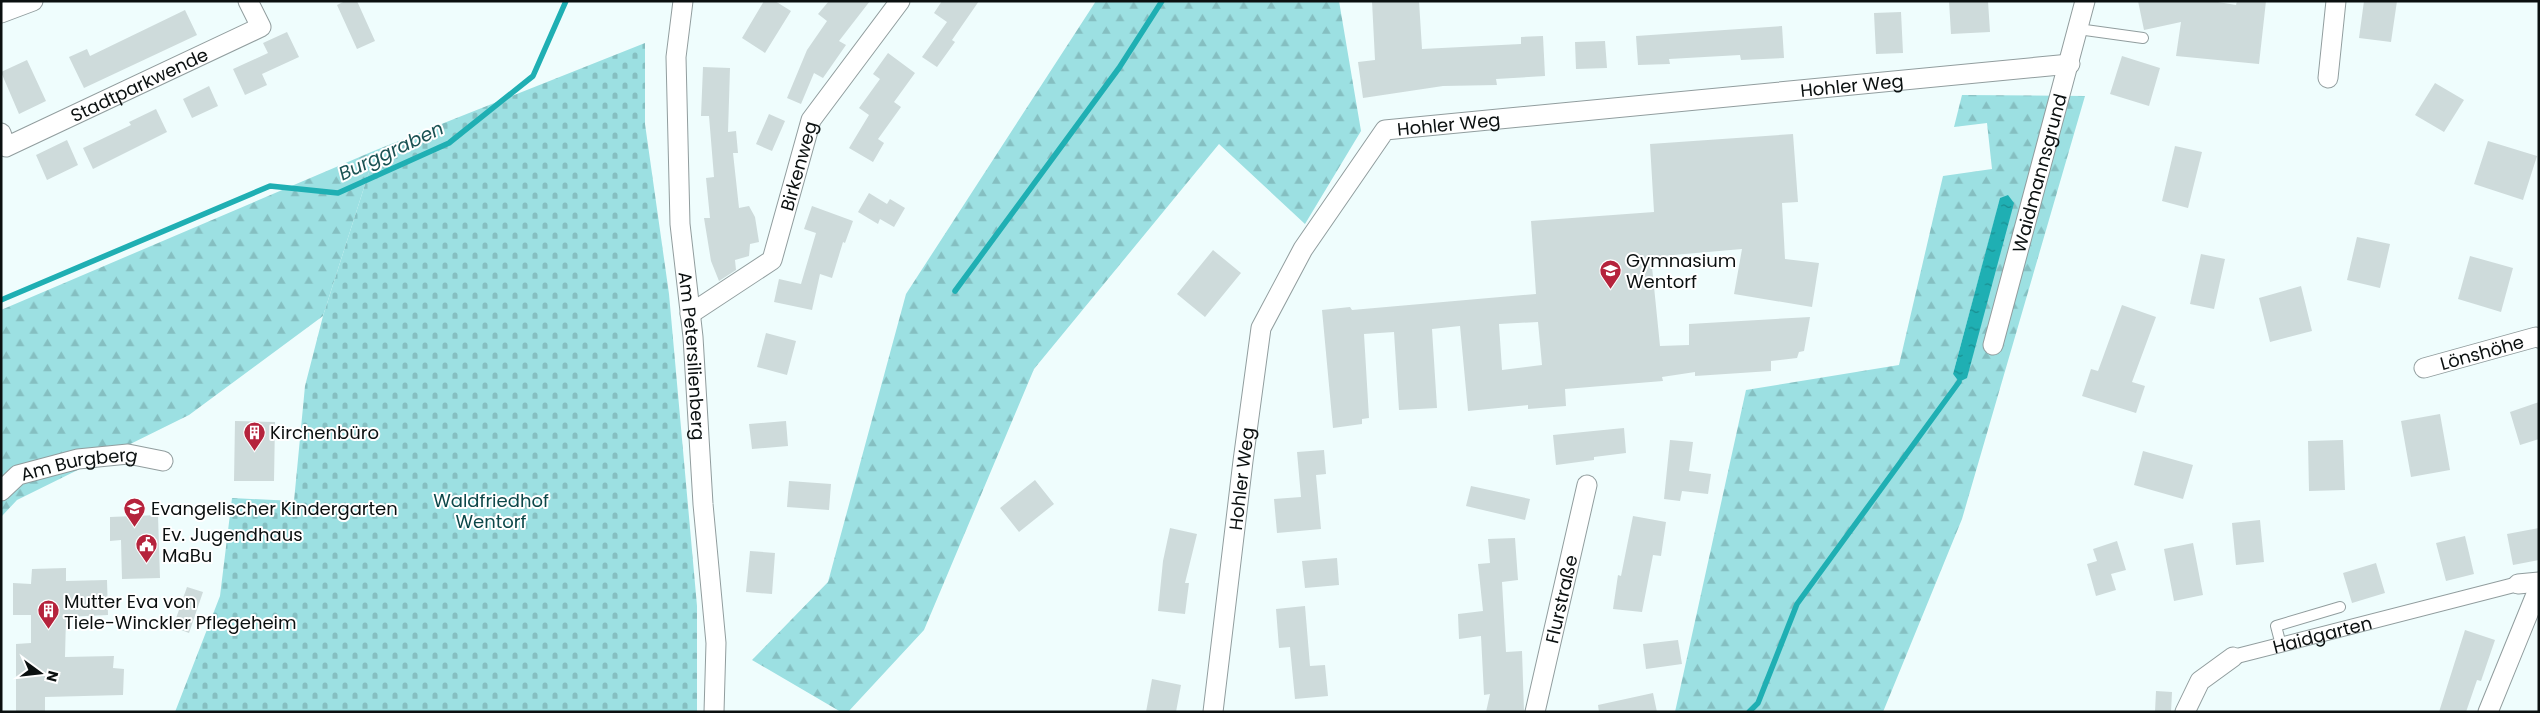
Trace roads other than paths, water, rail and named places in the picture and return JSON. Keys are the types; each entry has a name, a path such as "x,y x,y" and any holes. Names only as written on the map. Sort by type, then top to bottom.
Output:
{"street":[{"path":"1,13 33,1"},
{"name":"Stadtparkwende","path":"1,133 6,147 261,27 248,1"},
{"name":"Am Petersilienberg","path":"683,1 676,57 680,224 690,314 716,643 714,712"},
{"name":"Birkenweg","path":"690,314 772,260 811,120 900,1"},
{"name":"Waidmannsgrund","path":"1993,345 2070,64 2085,1"},
{"path":"2328,78 2336,1"},
{"name":"Hohler Weg","path":"1214,712 1243,461 1261,328 1303,249 1385,130 2070,64"},
{"name":"Lönshöhe","path":"2424,368 2536,337 2539,338"},
{"name":"Am Burgberg","path":"1,490 18,474 78,459 128,454 163,461"},
{"name":"Flurstraße","path":"1536,712 1587,486"},
{"path":"2518,584 2539,582"},
{"name":"Haidgarten","path":"2185,712 2200,682 2233,657 2518,584"},
{"path":"2488,712 2539,587"}],"lane":[{"path":"2078,29 2143,38"},
{"path":"2281,645 2276,626 2340,608"}],"water":[{"path":"2008,195 2014,203 1967,378 1959,382 1953,374 2000,198"}],"waterway":[{"name":"Burggraben","path":"1,300 270,186 338,193 449,143 533,76 566,1"},
{"path":"955,291 1119,68 1162,1"},
{"path":"1749,712 1758,703 1797,604 1959,382"}],"place":[{"name":"Gymnasium Wentorf","path":"1610,289"},
{"name":"Kirchenbüro","path":"254,451"},
{"name":"Evangelischer Kindergarten","path":"135,527"},
{"name":"Ev. Jugendhaus MaBu","path":"146,563"},
{"name":"Mutter Eva von Tiele-Winckler Pflegeheim","path":"48,630"}],"park label":[{"name":"Waldfriedhof Wentorf","path":"491,510"}]}
